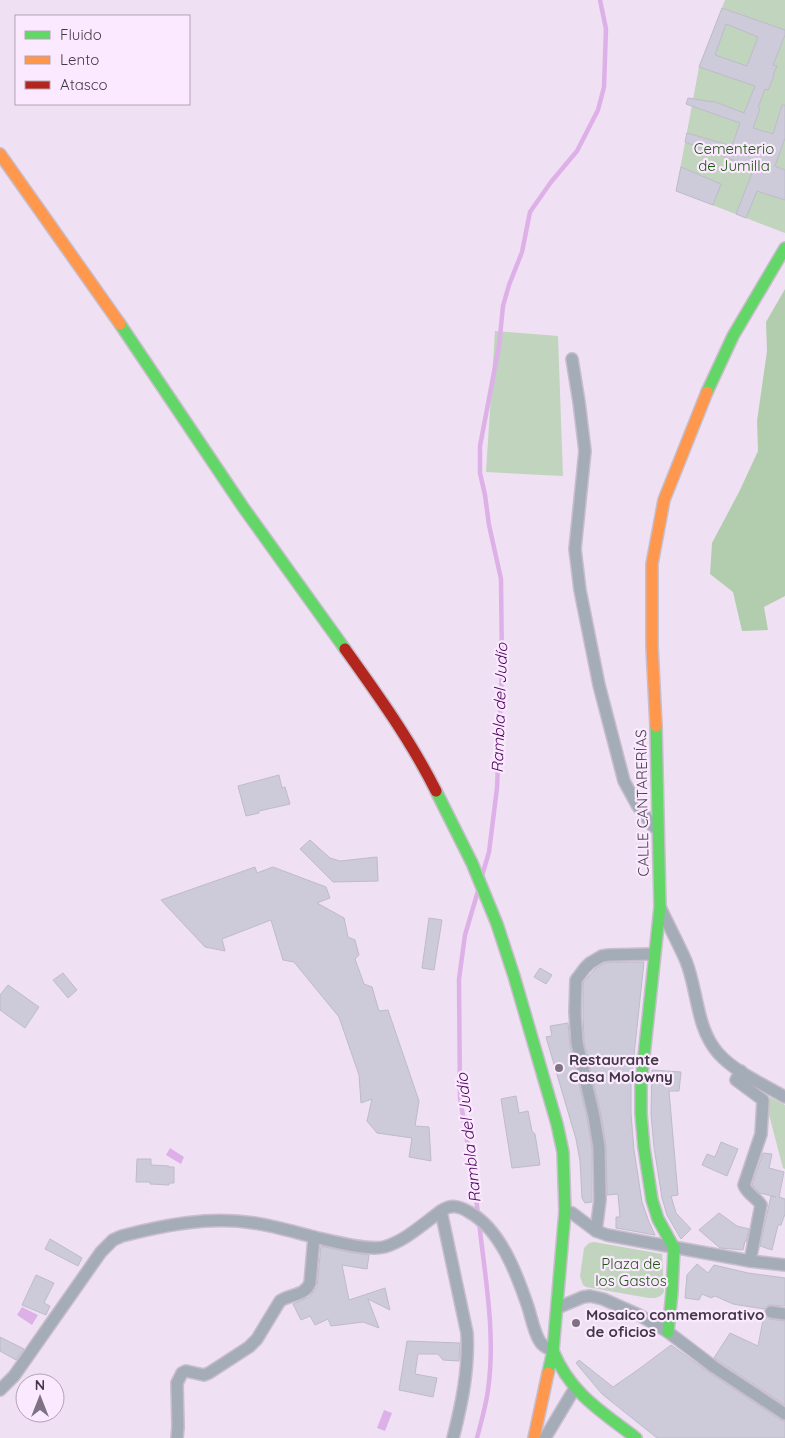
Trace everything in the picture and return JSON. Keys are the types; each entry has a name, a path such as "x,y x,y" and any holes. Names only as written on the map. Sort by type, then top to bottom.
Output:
{"main road":[{"path":"0,154 95,288 243,507 375,691 426,771 472,863 490,906 514,976 561,1139 564,1169 565,1211 554,1351 534,1438"},
{"name":"CALLE CANTARERÍAS","path":"674,1248 654,1207 642,1130 641,1084 653,954 660,908 652,646 652,564 664,500 700,407 732,336 785,248"},
{"path":"668,1332 674,1277 674,1248"},
{"path":"554,1351 565,1376 575,1388 636,1438"}],"street":[{"path":"572,359 585,451 576,549 580,590 599,685 624,781 637,805 658,830"},
{"path":"660,908 686,962 705,1032 712,1046 732,1066 785,1097"},
{"path":"596,1231 600,1200 599,1147 577,1043 575,1012 576,980 590,963 602,956 653,954"},
{"path":"741,1071 736,1080 763,1100 761,1134 745,1181 746,1189 761,1205 750,1261"},
{"path":"0,1390 14,1376 101,1252 113,1240 122,1236 180,1224 218,1220 255,1223 349,1245 375,1248 383,1247 402,1239 441,1211 449,1207 459,1206 488,1226 495,1235 507,1255 538,1338 542,1345 554,1351"},
{"path":"441,1211 467,1333 468,1349 464,1393 453,1438"},
{"path":"565,1211 572,1212 596,1231 607,1235 785,1266"},
{"path":"177,1438 177,1383 179,1377 186,1371 204,1375 209,1373 249,1347 283,1298 308,1288 314,1237"},
{"path":"557,1308 583,1297 603,1299 668,1332 714,1367 785,1414"},
{"path":"771,1312 785,1314"},
{"path":"544,1438 575,1388"}],"green space":[{"name":"Cementerio de Jumilla","path":"725,0 785,0 785,233 676,191 699,67"},
{"path":"785,289 785,596 764,607 768,630 742,631 733,592 710,574 712,543 758,451 757,421 767,351 766,322"},
{"path":"495,331 558,336 563,476 486,472"},
{"path":"770,1097 785,1105 785,1169 783,1168 768,1111"},
{"name":"Plaza de los Gastos","path":"594,1242 662,1254 664,1292 659,1297 649,1298 583,1285 580,1276 584,1248 589,1243"}],"shaded area":[{"path":"170,1148 184,1157 181,1164 166,1155"},
{"path":"22,1307 38,1315 32,1325 17,1315"},
{"path":"384,1410 392,1413 385,1431 377,1428"}],"building":[{"path":"722,8 785,30 785,35 773,65 777,66 774,76 768,90 765,89 753,128 773,134 782,105 785,105 785,138 775,166 785,170 785,200 757,191 746,218 736,214 754,168 685,142 687,133 732,146 740,123 686,104 688,98 713,101 744,113 755,86 699,67","holes":["726,24 758,37 747,66 715,55"]},
{"path":"681,167 721,184 713,205 676,191"},
{"path":"279,775 282,788 285,787 290,804 246,816 238,786"},
{"path":"310,840 330,858 340,861 377,857 378,881 333,882 300,849"},
{"path":"255,867 257,873 273,867 326,887 330,898 317,903 344,918 348,937 355,940 359,955 355,959 364,984 372,987 379,1011 388,1010 419,1101 415,1126 429,1127 431,1161 409,1157 412,1138 377,1133 367,1121 372,1099 361,1103 359,1075 339,1017 294,962 283,960 271,920 222,939 225,951 205,947 161,900"},
{"path":"429,918 442,920 434,970 422,968"},
{"path":"610,962 644,962 631,1083 631,1114 642,1202 655,1235 616,1228 616,1217 620,1217 618,1194 607,1195 606,1146 601,1115 584,1042 583,983 595,969"},
{"path":"540,968 552,975 546,984 534,977"},
{"path":"63,973 77,990 68,998 53,980"},
{"path":"8,985 39,1007 25,1028 0,1010 0,995"},
{"path":"568,1023 570,1045 592,1148 592,1202 585,1203 582,1198 580,1161 576,1139 546,1037 552,1036 550,1026"},
{"path":"652,1070 681,1072 679,1091 669,1091 678,1195 671,1196 676,1213 691,1229 681,1239 667,1215 662,1198 651,1114"},
{"path":"516,1096 519,1113 528,1111 532,1131 535,1134 540,1165 512,1168 501,1099"},
{"path":"721,1142 738,1149 727,1176 702,1165 707,1154 715,1157"},
{"path":"763,1153 772,1154 769,1168 784,1172 779,1197 785,1199 785,1214 781,1225 778,1225 772,1250 760,1246 771,1196 776,1197 760,1193 752,1185"},
{"path":"137,1159 151,1159 151,1165 174,1167 174,1183 169,1183 169,1185 136,1182"},
{"path":"719,1213 737,1226 749,1229 743,1250 720,1248 699,1230"},
{"path":"50,1239 82,1258 78,1266 45,1249"},
{"path":"321,1246 369,1255 367,1269 342,1265 349,1300 385,1288 390,1310 368,1299 379,1328 363,1322 331,1326 328,1319 315,1325 310,1316 301,1320 293,1304 309,1297 317,1287"},
{"path":"697,1264 708,1273 714,1265 748,1273 785,1278 785,1306 769,1305 764,1309 733,1304 715,1296 711,1298 702,1294 699,1300 685,1298 687,1275"},
{"path":"36,1275 54,1283 44,1303 50,1306 46,1315 22,1305"},
{"path":"764,1315 769,1319 785,1321 785,1405 714,1358 730,1333 758,1346"},
{"path":"0,1337 24,1349 16,1360 0,1351"},
{"path":"407,1341 460,1343 459,1361 443,1360 438,1354 418,1354 415,1374 437,1378 433,1397 399,1390"},
{"path":"671,1345 710,1373 785,1421 785,1438 657,1438 602,1394 576,1363 579,1360 613,1387"}],"waterway":[{"name":"Rambla del Judío","path":"482,876 489,852 497,788 502,669 501,579 480,473 480,446 499,346 503,306 522,252 530,212 551,182 577,151 598,110 604,87 606,29 600,0"},
{"name":"Rambla del Judío","path":"478,891 465,935 459,979 460,1098 478,1215"},
{"name":"Rambla del Judío","path":"477,1438 487,1396 491,1348 489,1306 479,1222"}],"traffic: fast":[{"path":"707,392 733,336 785,248"},
{"path":"120,324 243,507 345,649"},
{"path":"656,726 660,907 641,1084 641,1114 652,1200 658,1219 674,1248 668,1332"},
{"path":"436,791 472,863 497,924 557,1124 563,1152 565,1211 553,1351 548,1373"},
{"path":"553,1351 560,1366 578,1390 599,1410 636,1438"}],"traffic: slow":[{"path":"0,154 120,324"},
{"path":"656,726 652,646 652,564 664,500 707,392"},
{"path":"534,1438 548,1373"}],"traffic: jam":[{"path":"345,649 405,736 436,791"}],"place":[{"name":"Restaurante Casa Molowny","path":"559,1068"},
{"name":"Mosaico conmemorativo de oficios","path":"576,1323"}]}
